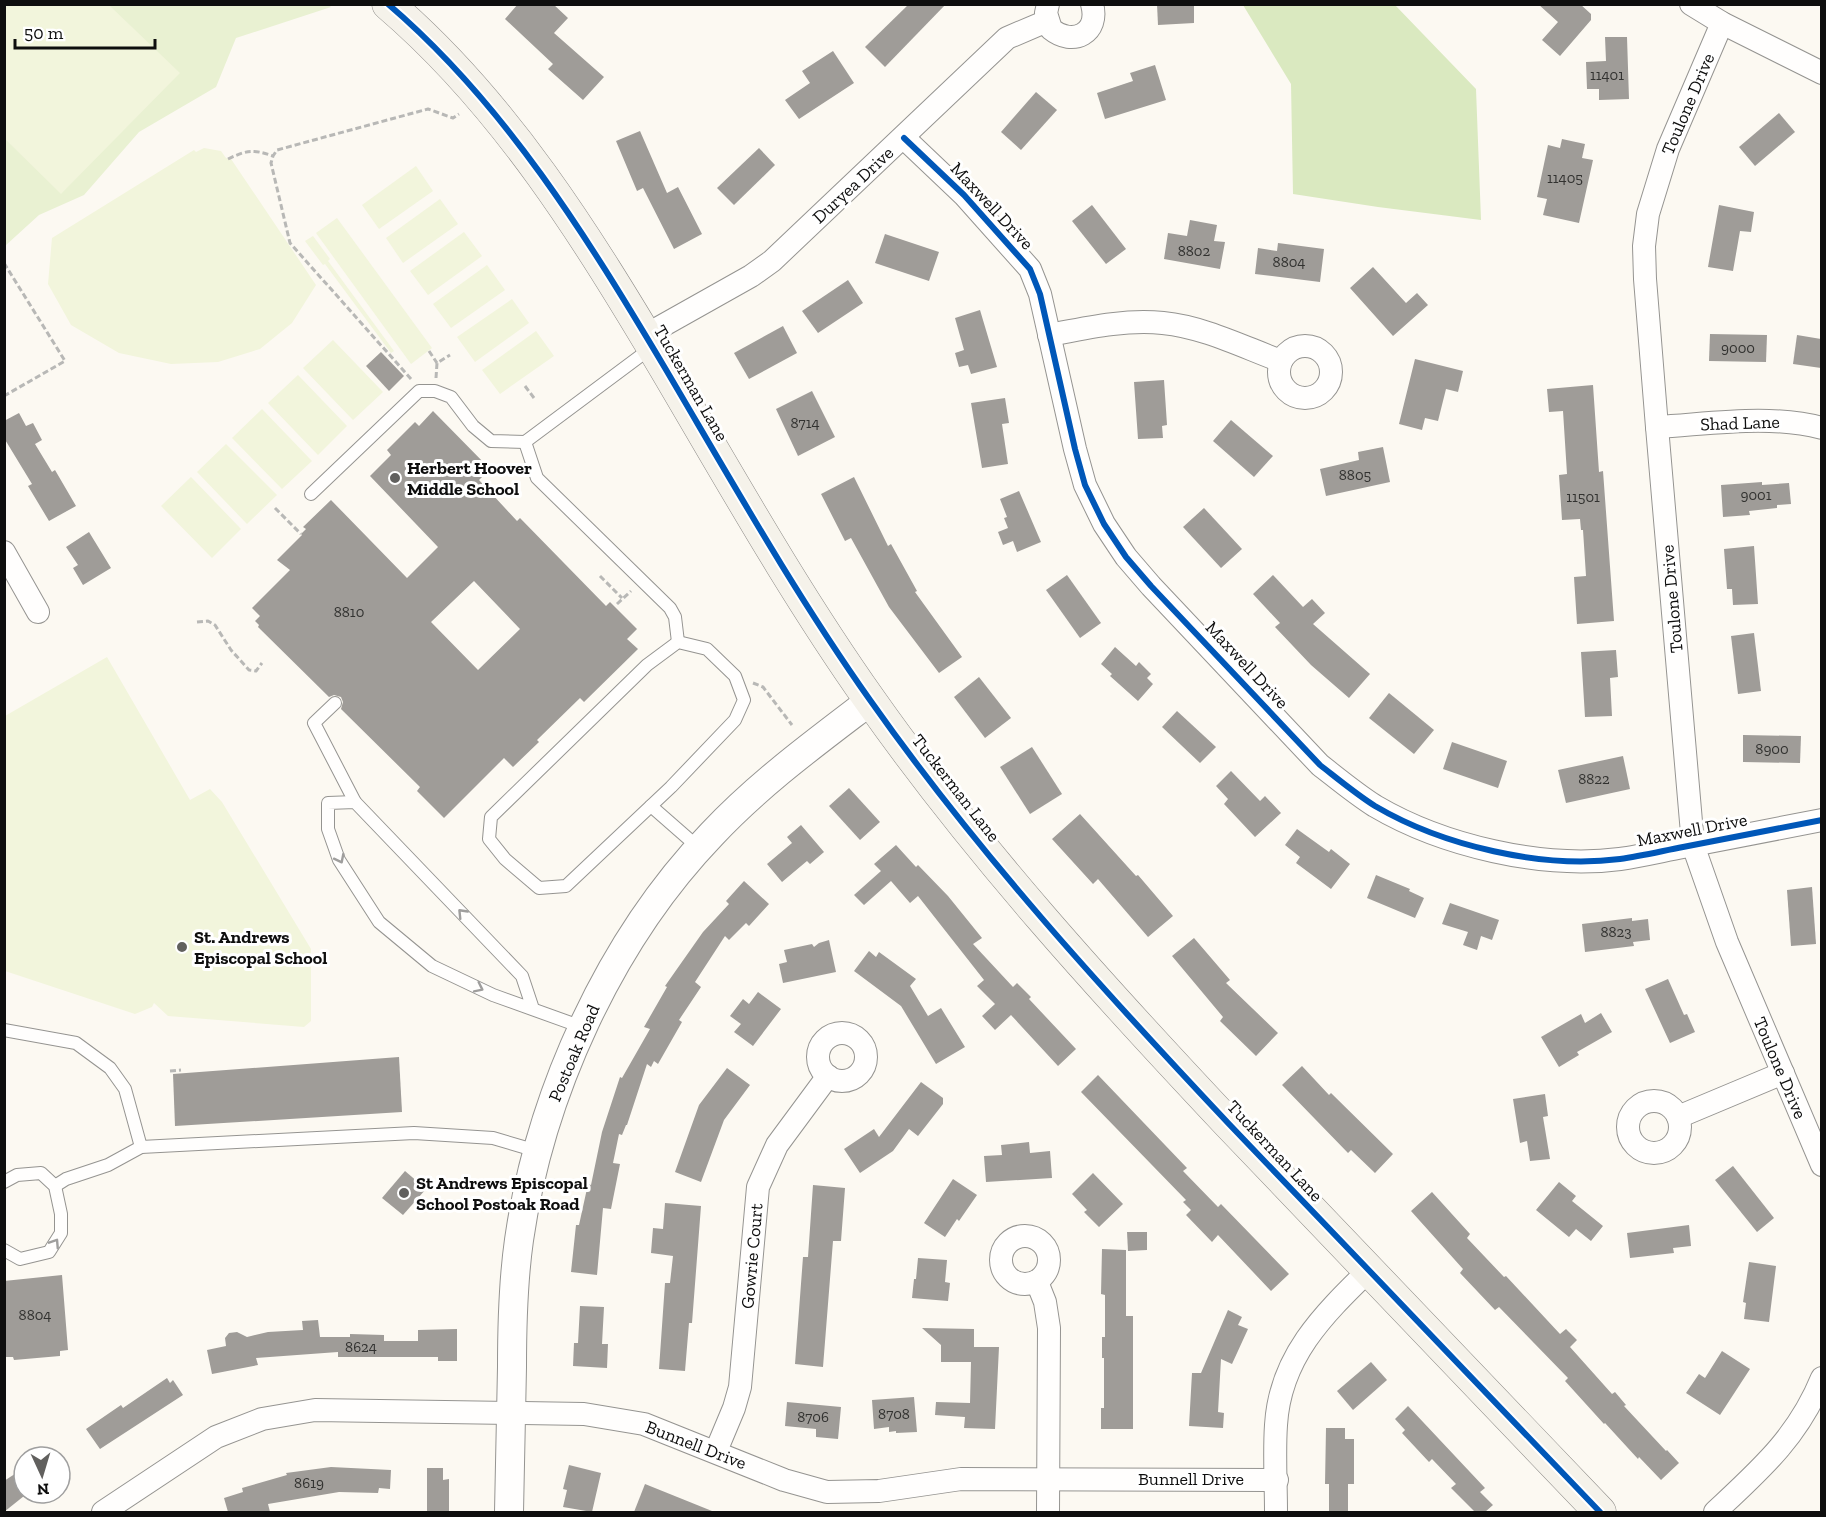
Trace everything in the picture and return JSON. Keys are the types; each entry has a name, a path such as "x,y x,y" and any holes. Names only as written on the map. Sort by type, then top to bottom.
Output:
{"main road":[{"name":"Tuckerman Lane","path":"388,4 482,99 542,174 592,247 775,555 870,701 980,844 1093,978 1368,1271 1600,1512"}],"street":[{"name":"Duryea Drive","path":"649,341 772,261 1007,38 1048,13 1051,29 1065,37 1082,35 1092,22 1094,14 1092,4"},
{"path":"1691,4 1722,23 1821,73"},
{"name":"Toulone Drive","path":"1722,23 1668,149 1648,214 1644,246 1657,427 1693,845 1727,942 1821,1165"},
{"name":"Maxwell Drive","path":"904,138 964,195 1030,269 1041,294 1085,485 1104,524 1126,557 1320,765 1342,783 1375,806 1409,822 1472,846 1508,855 1556,861 1620,859 1821,820"},
{"path":"1049,335 1104,325 1134,322 1164,323 1215,336 1281,362"},
{"name":"Shad Lane","path":"1657,427 1778,420 1805,423 1821,428"},
{"path":"4,552 38,612"},
{"name":"Postoak Road","path":"509,1512 513,1295 519,1239 537,1151 554,1097 582,1027 632,939 663,892 699,848 754,792 870,701"},
{"path":"1678,1117 1783,1073"},
{"name":"Gowrie Court","path":"716,1451 740,1387 758,1187 777,1145 828,1076"},
{"path":"1276,1512 1276,1424 1286,1376 1308,1335 1326,1312 1368,1271"},
{"path":"1037,1282 1045,1302 1049,1328 1048,1512"},
{"path":"1715,1512 1770,1460 1788,1438 1803,1416 1821,1378"},
{"name":"Bunnell Drive","path":"103,1512 203,1444 230,1430 262,1419 315,1410 585,1414 644,1424 784,1480 827,1492 879,1491 961,1479 1276,1480"}],"lane":[{"path":"311,494 419,391 435,391 451,397 473,426 491,441 525,442 649,341"},
{"path":"525,442 537,478 670,608 675,617 678,642"},
{"path":"678,642 707,649 735,676 744,700 735,720 651,806 626,827 566,886 539,888 505,859 489,839 491,817 647,665 678,642"},
{"path":"334,703 314,723 355,802 522,976 533,1009"},
{"path":"355,802 328,803 328,829 339,860 380,922 432,966 493,995 582,1027"},
{"path":"651,806 699,848"},
{"path":"4,1030 76,1042 110,1068 125,1089 141,1147"},
{"path":"55,1186 66,1179 108,1165 141,1147 414,1133 493,1138 537,1151"},
{"path":"4,1182 17,1175 41,1173 55,1186 61,1214 61,1233 49,1252 20,1259 4,1250"}],"path":[{"path":"411,380 290,243 271,163 277,150 428,109 453,117 459,114"},
{"path":"228,159 246,151 259,151 273,156"},
{"path":"4,263 65,361 4,396"},
{"path":"429,351 437,363 436,380"},
{"path":"437,363 450,356"},
{"path":"525,386 534,398"},
{"path":"275,508 301,534"},
{"path":"600,576 622,599"},
{"path":"617,604 642,581"},
{"path":"197,622 208,621 215,626 231,650 249,670 256,671 262,663"},
{"path":"735,676 763,687 792,724"},
{"path":"170,1071 181,1070"}],"green space":[{"path":"327,4 331,7 236,38 216,87 139,132 84,195 39,215 5,246 5,5"},
{"path":"4,5 109,5 180,73 61,194 5,139"},
{"path":"1243,5 1395,5 1476,89 1481,220 1293,194 1291,84"},
{"path":"204,148 221,151 226,158 231,159 316,285 292,323 260,349 218,362 171,364 119,353 71,325 48,284 52,238 194,150 196,152"},
{"path":"416,166 433,191 379,229 362,205"},
{"path":"440,199 458,224 403,263 386,238"},
{"path":"337,218 432,348 411,364 316,233"},
{"path":"464,232 482,256 428,295 410,271"},
{"path":"313,236 330,259 328,261 394,351 391,353 325,264 323,265 305,241"},
{"path":"487,265 505,290 451,328 433,304"},
{"path":"512,299 529,323 475,362 457,337"},
{"path":"536,331 554,356 500,394 482,370"},
{"path":"333,340 383,392 353,420 303,368"},
{"path":"298,375 347,426 318,455 268,403"},
{"path":"262,409 312,461 282,489 232,438"},
{"path":"226,444 277,495 247,524 197,472"},
{"path":"191,477 241,529 212,558 161,506"},
{"path":"107,657 190,800 210,789 222,802 311,949 311,1021 304,1027 168,1016 154,1003 152,1007 135,1014 5,971 5,716"}],"building":[{"path":"518,4 553,4 568,18 554,33 604,77 583,100 548,69 553,64 505,19"},
{"path":"909,4 946,4 885,67 865,47"},
{"path":"1157,4 1194,4 1194,23 1158,25"},
{"path":"1538,4 1580,4 1591,14 1591,20 1560,56 1542,40 1558,22"},
{"path":"1605,37 1627,37 1629,99 1599,100 1599,89 1587,89 1586,62 1606,61"},
{"path":"833,51 854,83 799,119 785,100 810,83 802,71"},
{"path":"1155,65 1166,100 1105,119 1097,93 1133,81 1130,73"},
{"path":"1036,92 1057,110 1021,150 1001,132"},
{"path":"1779,113 1795,132 1755,166 1739,147"},
{"path":"640,131 667,193 678,187 702,234 674,249 643,188 637,191 616,141"},
{"path":"1562,139 1585,144 1582,158 1593,160 1579,223 1543,215 1547,199 1537,197 1548,145 1560,148"},
{"path":"759,148 775,165 734,205 717,188"},
{"path":"1092,205 1126,249 1106,264 1072,221"},
{"path":"1719,205 1754,212 1751,232 1740,231 1733,271 1708,267"},
{"path":"1190,220 1217,225 1214,241 1225,242 1220,269 1164,259 1168,233 1187,236"},
{"path":"885,234 939,252 929,281 875,263"},
{"path":"1278,243 1324,249 1320,282 1255,274 1258,248 1277,251"},
{"path":"1373,267 1406,303 1417,293 1428,305 1393,336 1350,288"},
{"path":"848,280 863,303 818,333 802,311"},
{"path":"980,310 997,367 971,374 968,365 959,367 955,353 964,350 955,318"},
{"path":"783,326 797,353 749,379 734,353"},
{"path":"1710,334 1767,335 1766,362 1709,361"},
{"path":"1797,335 1821,339 1821,368 1793,364"},
{"path":"381,352 404,376 389,391 366,366"},
{"path":"1415,359 1463,371 1458,392 1446,389 1438,421 1425,418 1422,430 1399,424"},
{"path":"1164,380 1167,425 1162,426 1163,438 1138,439 1134,382"},
{"path":"1593,385 1599,472 1603,471 1614,621 1577,624 1574,577 1586,576 1583,530 1581,530 1580,519 1562,520 1559,475 1567,474 1563,411 1549,412 1547,389"},
{"path":"812,391 835,437 798,456 776,409"},
{"path":"1005,398 1009,423 1002,424 1008,464 982,468 971,403"},
{"path":"433,411 490,469 479,480 517,521 520,518 606,606 610,602 637,629 627,639 638,649 584,702 580,698 513,767 504,758 444,818 417,791 420,787 341,709 343,702 341,697 334,695 329,697 258,627 255,621 260,616 252,608 290,570 277,560 302,535 306,529 303,527 331,500 407,578 438,547 370,476 391,455 387,450 415,422 419,426","holes":["474,581 520,629 478,670 431,622"]},
{"path":"19,413 26,426 33,423 42,440 35,444 52,472 55,470 76,506 49,521 28,486 32,484 4,438 4,421"},
{"path":"1231,420 1273,456 1254,477 1213,441"},
{"path":"1383,447 1390,482 1326,496 1320,469 1359,460 1358,452"},
{"path":"854,477 888,546 891,544 917,591 915,592 962,657 939,673 889,607 851,538 845,541 821,494"},
{"path":"1762,482 1762,485 1789,483 1791,504 1749,511 1750,515 1723,517 1721,485"},
{"path":"1019,491 1041,542 1017,552 1013,541 1003,545 998,532 1008,528 1004,518 1007,517 1000,499"},
{"path":"1204,508 1242,549 1221,568 1183,527"},
{"path":"89,532 111,568 83,585 73,568 78,565 66,547"},
{"path":"1754,546 1758,604 1733,605 1732,589 1727,589 1724,549"},
{"path":"1067,575 1101,623 1080,638 1046,590"},
{"path":"1273,575 1303,607 1312,599 1325,613 1313,624 1370,674 1349,698 1311,665 1275,627 1280,623 1253,594"},
{"path":"1754,633 1761,691 1738,694 1731,636"},
{"path":"1115,647 1136,666 1139,662 1151,674 1147,678 1153,684 1138,701 1110,676 1112,674 1101,664"},
{"path":"1616,650 1618,677 1610,678 1612,716 1585,717 1581,652"},
{"path":"979,677 1011,718 985,738 954,697"},
{"path":"1389,693 1434,730 1414,754 1369,718"},
{"path":"1177,711 1216,747 1200,763 1162,727"},
{"path":"1743,735 1801,736 1800,763 1743,762"},
{"path":"1452,742 1507,761 1498,788 1443,769"},
{"path":"1032,747 1062,794 1030,814 1000,767"},
{"path":"1623,756 1630,789 1566,803 1558,770"},
{"path":"1231,771 1260,801 1265,796 1281,813 1255,837 1224,804 1228,799 1216,786"},
{"path":"849,788 880,822 860,840 829,806"},
{"path":"1080,814 1173,916 1148,937 1098,879 1093,884 1052,839"},
{"path":"801,825 824,852 810,864 807,861 782,882 767,864 792,843 787,837"},
{"path":"1297,829 1329,852 1331,849 1350,864 1331,889 1296,863 1300,857 1285,845"},
{"path":"896,845 948,896 982,938 973,944 1013,987 1017,983 1031,997 1029,999 1076,1049 1058,1066 1011,1015 995,1030 982,1016 995,1004 977,986 984,980 918,896 910,903 891,881 864,905 854,895 881,871 874,864"},
{"path":"1376,875 1410,889 1409,891 1424,898 1415,918 1367,898"},
{"path":"744,881 769,904 749,926 746,923 729,940 725,936 695,982 701,987 679,1020 682,1022 658,1064 654,1061 651,1067 647,1064 627,1125 622,1135 619,1134 613,1163 620,1164 611,1209 603,1208 597,1275 571,1272 576,1225 579,1225 588,1184 591,1185 602,1132 620,1077 622,1078 650,1029 644,1027 667,987 665,986 703,932 729,904 726,901"},
{"path":"1812,887 1816,944 1791,946 1787,890"},
{"path":"1450,903 1499,920 1492,940 1481,936 1477,950 1463,945 1468,932 1442,924"},
{"path":"1632,918 1632,921 1648,919 1650,940 1633,942 1634,946 1585,952 1582,924"},
{"path":"1194,938 1230,980 1226,983 1278,1033 1256,1056 1220,1021 1223,1017 1172,956"},
{"path":"829,940 836,972 783,983 779,964 787,962 784,950 812,944 814,947"},
{"path":"869,951 876,957 879,952 916,979 910,986 928,1016 941,1008 965,1047 936,1064 901,1006 854,971"},
{"path":"1668,979 1684,1015 1687,1014 1695,1032 1670,1043 1645,989"},
{"path":"758,992 781,1009 753,1046 734,1032 741,1024 730,1016 743,999 749,1004"},
{"path":"1601,1013 1612,1032 1577,1052 1579,1055 1559,1067 1541,1037 1581,1014 1585,1023"},
{"path":"399,1057 402,1112 175,1126 173,1074"},
{"path":"1302,1066 1329,1095 1331,1093 1393,1154 1375,1173 1351,1150 1348,1153 1282,1085"},
{"path":"727,1068 750,1085 724,1120 701,1182 675,1172 699,1105"},
{"path":"1098,1075 1187,1168 1183,1171 1218,1207 1221,1204 1289,1274 1271,1291 1218,1235 1212,1242 1186,1215 1191,1210 1183,1202 1186,1200 1081,1092"},
{"path":"921,1082 943,1098 943,1104 918,1136 909,1129 893,1151 860,1173 844,1149 874,1129 879,1137"},
{"path":"1545,1094 1548,1116 1543,1117 1550,1159 1530,1161 1527,1141 1520,1143 1513,1099"},
{"path":"1029,1142 1030,1153 1050,1151 1052,1178 986,1182 984,1156 1002,1155 1001,1145"},
{"path":"1733,1166 1774,1218 1757,1232 1715,1180"},
{"name":"St Andrews Episcopal School Postoak Road","path":"405,1171 426,1189 403,1215 382,1198"},
{"path":"1093,1173 1123,1204 1099,1227 1084,1212 1087,1210 1072,1194"},
{"path":"953,1179 977,1195 945,1237 924,1223"},
{"path":"1559,1182 1576,1196 1572,1201 1603,1226 1591,1241 1576,1229 1569,1237 1536,1210"},
{"path":"813,1185 845,1188 841,1241 833,1241 823,1367 795,1364 803,1257 808,1257"},
{"path":"1432,1192 1470,1234 1467,1238 1504,1277 1506,1276 1560,1334 1566,1329 1577,1340 1570,1347 1612,1394 1615,1392 1626,1405 1624,1406 1679,1463 1661,1480 1604,1424 1565,1381 1568,1378 1499,1307 1495,1310 1460,1273 1463,1269 1411,1211"},
{"path":"665,1203 701,1206 692,1323 689,1323 685,1371 659,1369 665,1283 670,1283 673,1256 651,1253 653,1228 663,1229"},
{"path":"1689,1225 1691,1246 1673,1248 1674,1253 1630,1258 1627,1233"},
{"path":"1127,1232 1147,1232 1147,1250 1128,1251"},
{"path":"1102,1249 1126,1250 1126,1316 1133,1316 1133,1429 1101,1429 1101,1408 1104,1408 1102,1337 1105,1337 1105,1295 1101,1294"},
{"path":"918,1258 947,1260 945,1282 950,1283 948,1301 912,1298"},
{"path":"1749,1262 1776,1266 1769,1322 1744,1319 1746,1303 1743,1302"},
{"path":"62,1275 68,1350 60,1351 60,1356 14,1360 13,1357 4,1357 4,1281"},
{"path":"580,1306 604,1307 602,1344 608,1344 607,1368 573,1366 574,1343 578,1343"},
{"path":"1228,1310 1242,1317 1238,1325 1248,1329 1232,1364 1221,1359 1218,1412 1224,1413 1223,1428 1189,1426 1192,1373 1201,1373"},
{"path":"318,1320 320,1337 350,1337 350,1334 384,1335 384,1341 418,1341 418,1330 457,1329 457,1361 438,1361 438,1357 338,1357 338,1352 256,1358 258,1365 212,1374 207,1350 226,1346 225,1338 229,1333 237,1332 247,1337 268,1332 303,1330 302,1321"},
{"path":"922,1328 974,1329 974,1347 999,1347 995,1429 964,1428 965,1417 935,1415 936,1402 970,1403 971,1362 941,1362 941,1345"},
{"path":"1722,1351 1750,1369 1720,1415 1686,1393 1699,1374 1705,1378"},
{"path":"1371,1362 1387,1380 1353,1410 1337,1391"},
{"path":"167,1378 170,1383 173,1380 183,1395 100,1449 86,1429 121,1405 123,1408"},
{"path":"914,1397 917,1432 889,1432 889,1427 874,1429 872,1400"},
{"path":"787,1402 841,1407 838,1439 816,1437 816,1429 785,1426"},
{"path":"1408,1406 1485,1488 1480,1492 1493,1505 1485,1512 1475,1512 1451,1488 1456,1484 1432,1459 1429,1462 1402,1433 1405,1430 1395,1419"},
{"path":"1326,1428 1345,1428 1345,1439 1354,1439 1354,1484 1348,1484 1348,1512 1329,1512 1329,1484 1325,1484"},
{"path":"569,1465 601,1473 592,1512 563,1507 567,1490 563,1489"},
{"path":"331,1467 391,1470 390,1489 379,1488 378,1493 339,1492 268,1504 270,1512 228,1512 224,1498 243,1492 242,1488 287,1475 286,1473"},
{"path":"427,1468 443,1468 443,1480 449,1479 449,1512 427,1512"},
{"path":"12,1476 13,1505 4,1512 4,1481"},
{"path":"645,1484 712,1511 712,1512 634,1512"}],"cycle path":[{"path":"388,4 470,85 541,174 636,319 764,536 842,660 953,811 1088,971 1182,1073 1600,1512"},
{"path":"904,138 964,195 1030,269 1040,294 1085,485 1104,524 1126,557 1320,765 1354,791 1375,806 1431,833 1494,851 1558,861 1620,859 1822,820"}],"place":[{"name":"Herbert Hoover Middle School","path":"395,478"},
{"name":"St. Andrews Episcopal School","path":"182,947"},
{"name":"St Andrews Episcopal School Postoak Road","path":"404,1193"}]}
